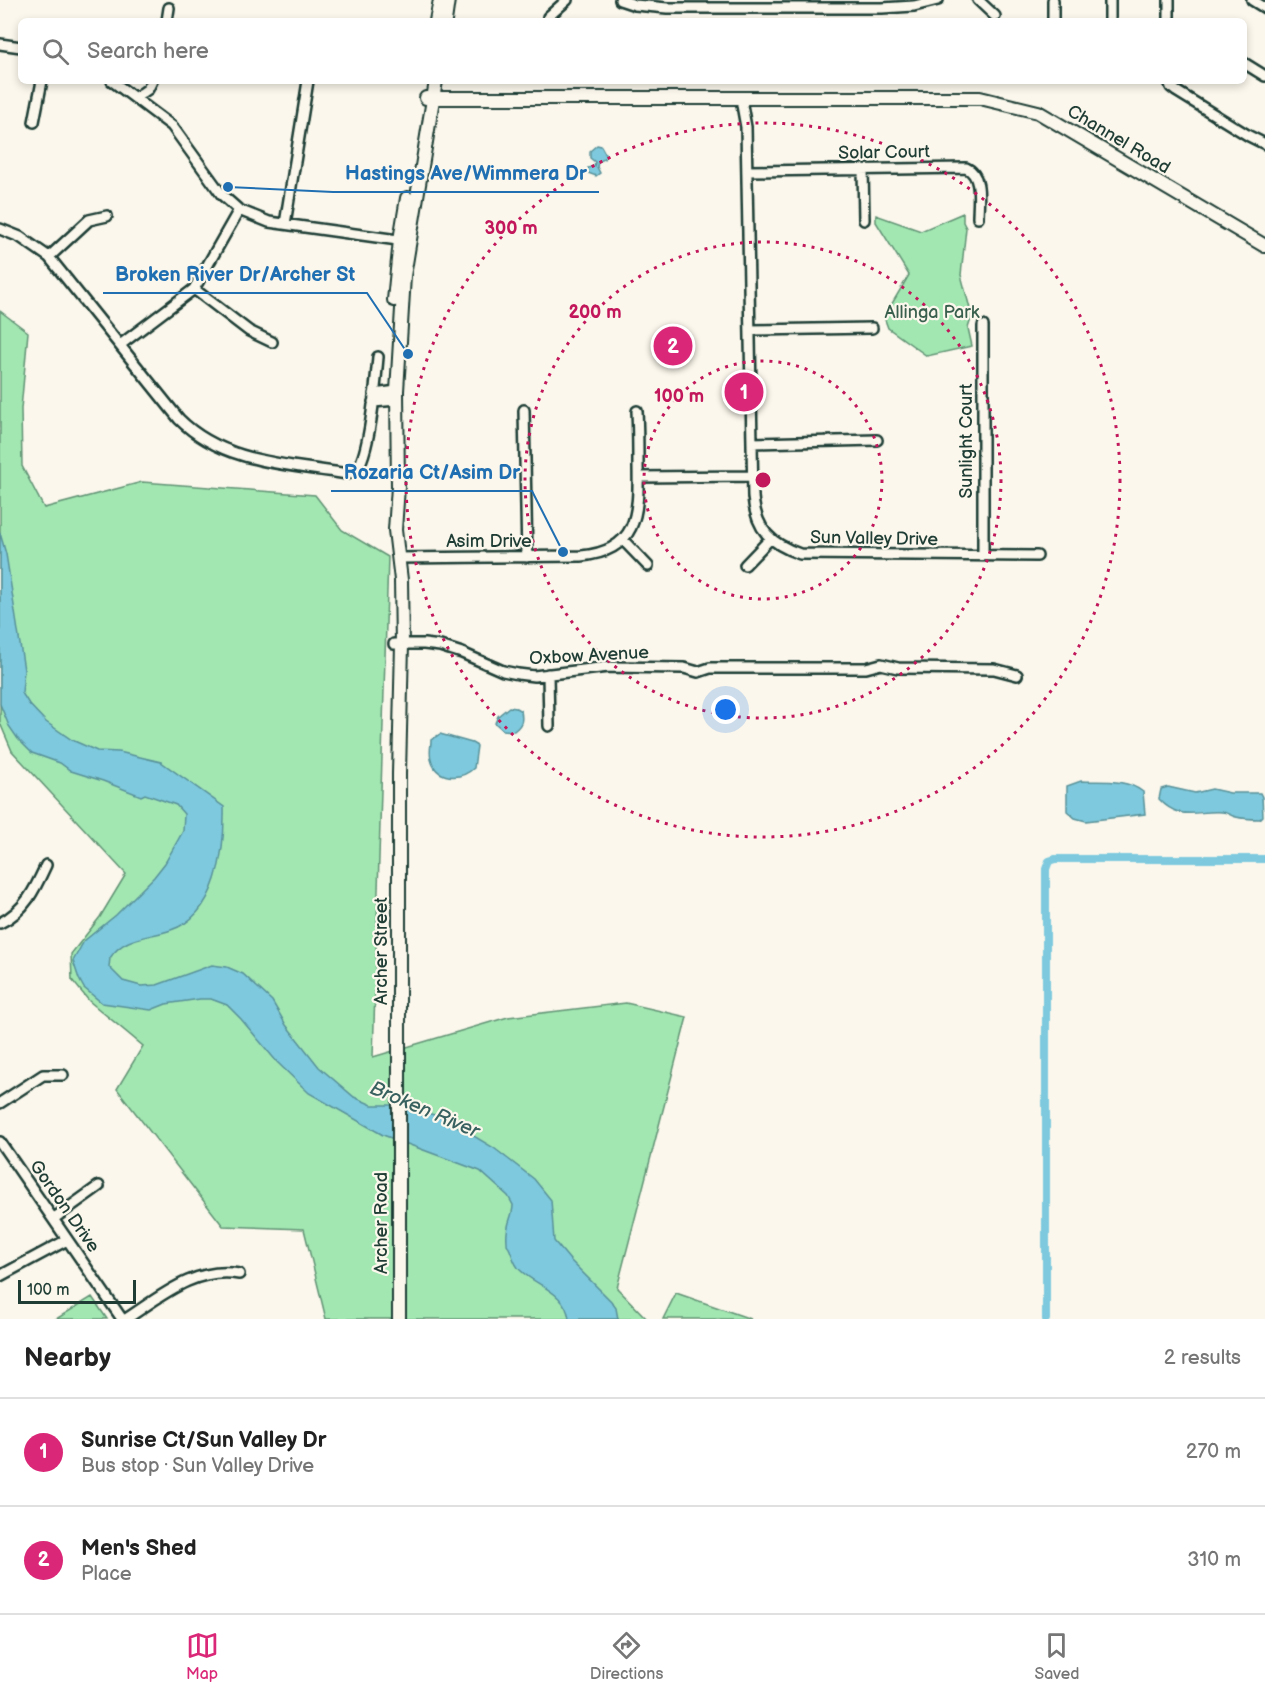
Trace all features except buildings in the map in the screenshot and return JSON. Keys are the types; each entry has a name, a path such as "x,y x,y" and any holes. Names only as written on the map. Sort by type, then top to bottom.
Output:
{"main road":[{"path":"437,18 440,0"},
{"path":"445,18 448,0"},
{"name":"Channel Road","path":"430,89 475,97 980,98 1038,112 1265,246"},
{"name":"Archer Street","path":"399,1128 398,644 401,580 398,559 401,530 398,487 398,304 404,241 430,89"},
{"name":"Archer Road","path":"399,1128 399,1319"}],"street":[{"path":"548,17 567,0"},
{"path":"620,0 634,5 882,4 914,6 939,0"},
{"path":"978,0 994,16"},
{"path":"1053,0 1053,18"},
{"path":"1110,0 1110,18"},
{"path":"1169,0 1169,18"},
{"path":"1252,0 1265,8"},
{"path":"167,18 169,8"},
{"path":"0,44 18,47"},
{"path":"1247,65 1265,76"},
{"path":"34,122 41,84"},
{"path":"116,84 172,126 222,195 239,210 269,222 404,241"},
{"path":"135,98 148,89 150,84"},
{"path":"285,224 308,84"},
{"path":"1170,84 1176,91 1265,144"},
{"path":"745,98 748,105 746,127 754,506 758,519 770,539 746,565"},
{"name":"Solar Court","path":"747,171 962,167 970,169 975,175 978,218"},
{"path":"863,169 864,220"},
{"path":"120,345 194,289 239,210"},
{"path":"49,257 89,220 107,216"},
{"path":"0,229 20,237 49,257 189,429 220,448 253,459 341,473 353,472 362,463 374,398 378,357"},
{"path":"194,289 249,331 272,342"},
{"name":"Sunlight Court","path":"983,326 983,556"},
{"path":"750,330 872,328"},
{"path":"374,398 397,396"},
{"path":"524,410 527,557"},
{"path":"637,411 639,500 635,520 622,540 648,566"},
{"path":"753,442 877,440"},
{"path":"639,477 753,476"},
{"name":"Sun Valley Drive","path":"770,539 782,548 800,554 1037,556"},
{"name":"Asim Drive","path":"398,559 598,554 622,540"},
{"name":"Oxbow Avenue","path":"398,644 440,646 503,671 518,674 548,674 608,668 684,668 698,664 710,668 866,668 881,664 898,668 994,669 1017,675"},
{"path":"548,674 549,726"},
{"path":"0,923 15,915 24,906 46,865"},
{"path":"0,1104 43,1075 63,1075"},
{"name":"Gordon Drive","path":"0,1142 124,1319"},
{"path":"53,1219 99,1186"},
{"path":"0,1276 68,1240"},
{"path":"124,1319 184,1282 202,1274 223,1271 239,1274"}],"green space":[{"name":"Allinga Park","path":"963,213 966,228 961,275 972,316 968,328 972,346 927,356 888,328 884,317 909,275 876,222 876,215 921,231"},
{"path":"0,311 28,332 21,409 22,466 44,508 142,482 315,495 342,530 388,557 373,1057 508,1017 626,1003 687,1017 617,1288 647,1319 326,1319 304,1229 223,1226 117,1089 143,1046 89,1001 72,980 71,954 100,917 126,874 12,751 0,723"},
{"path":"676,1293 751,1319 663,1319"},
{"path":"92,1297 107,1319 56,1319"}],"water":[{"path":"597,145 601,146 606,155 598,162 597,167 600,173 596,176 588,173 588,168 594,166 595,162 590,158 590,151"},
{"path":"0,533 6,554 24,670 22,693 29,704 46,722 72,740 97,751 119,752 161,762 224,807 220,861 208,896 199,910 187,922 171,930 122,945 110,958 109,967 123,981 141,986 157,985 212,965 227,967 243,974 272,1001 286,1025 319,1067 354,1097 372,1105 397,1105 442,1117 494,1148 534,1179 551,1200 554,1241 611,1301 616,1308 618,1319 569,1319 562,1302 549,1290 527,1276 515,1263 507,1245 507,1230 513,1205 508,1196 480,1171 383,1135 309,1093 277,1062 227,1005 211,999 200,999 166,1004 151,1010 102,1003 84,988 73,961 84,941 116,915 154,877 165,863 183,831 184,814 176,805 145,794 141,796 71,771 60,763 32,753 9,726 0,704"},
{"path":"509,707 521,711 521,722 514,731 503,730 495,723 498,716"},
{"path":"440,734 477,746 474,768 456,776 443,775 438,771 431,759 430,750 431,740"},
{"path":"1081,781 1121,783 1136,788 1143,792 1145,814 1086,821 1075,818 1067,811 1067,786"},
{"path":"1168,787 1195,793 1212,789 1230,793 1260,793 1263,816 1260,819 1248,819 1224,812 1182,813 1167,806 1159,799 1161,789"}],"waterway":[{"path":"1046,1319 1046,869 1049,861 1055,859 1265,859"}],"place":[{"name":"Hastings Ave/Wimmera Dr","path":"228,187"},
{"name":"Men's Shed","path":"673,346"},
{"name":"Broken River Dr/Archer St","path":"408,354"},
{"name":"Sunrise Ct/Sun Valley Dr","path":"744,392"},
{"name":"Rozaria Ct/Asim Dr","path":"563,552"}],"water label":[{"name":"Broken River","path":"425,1109"}]}
